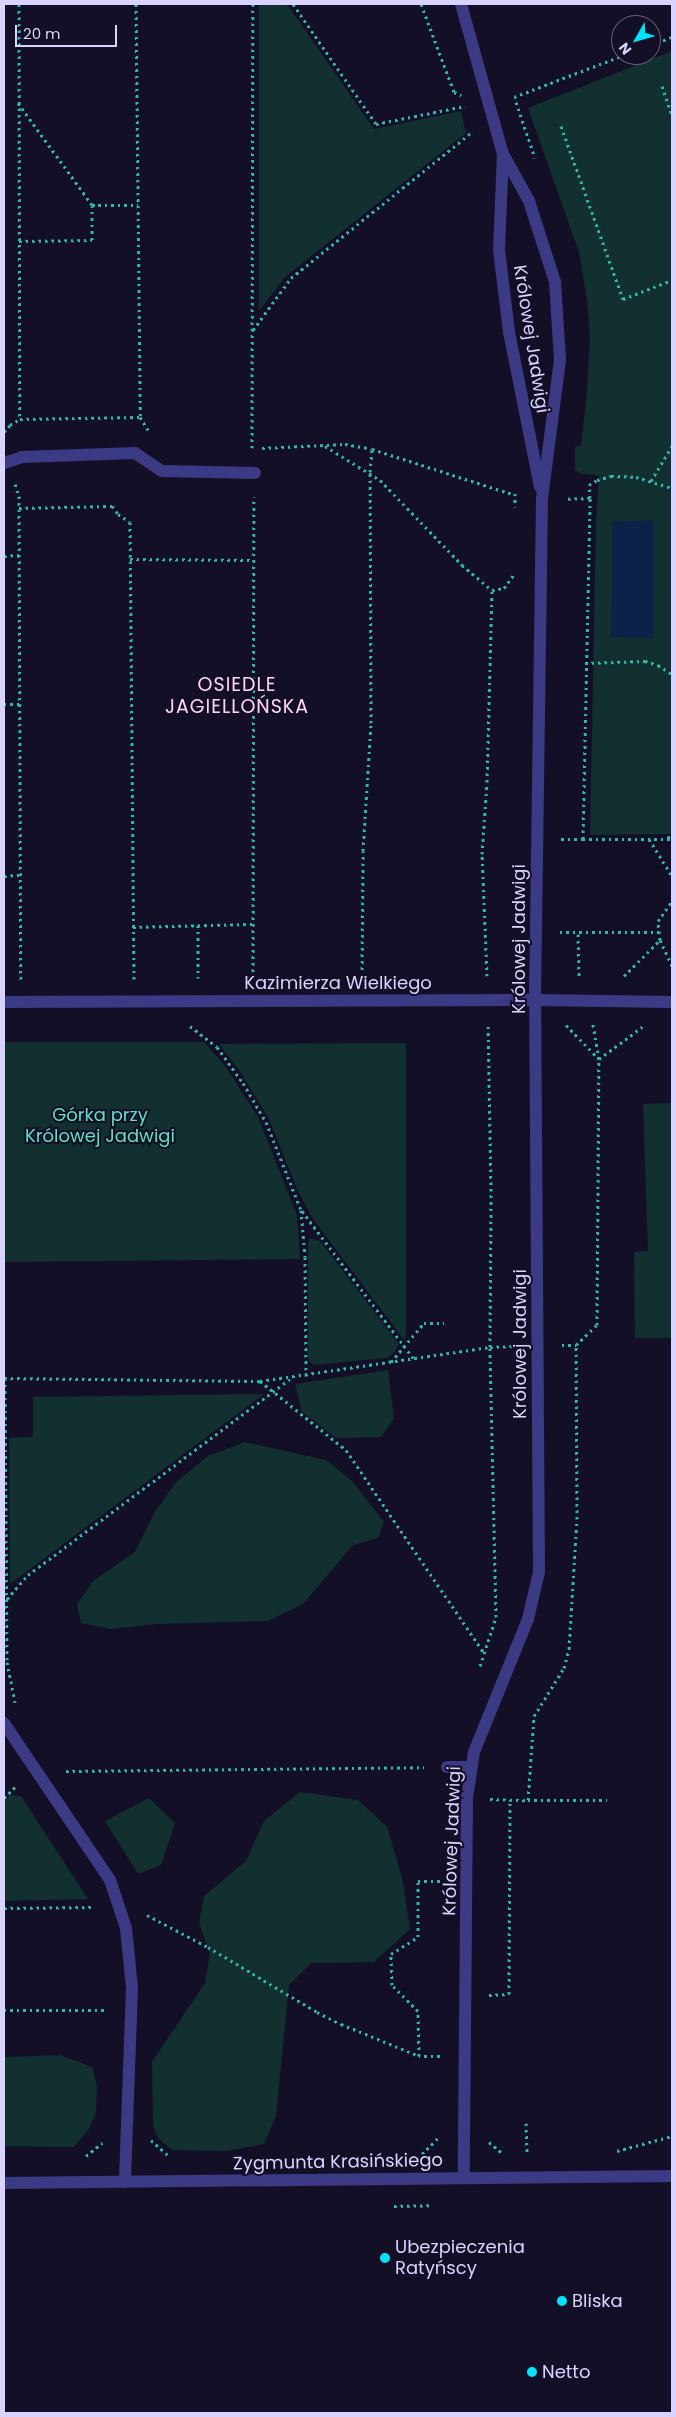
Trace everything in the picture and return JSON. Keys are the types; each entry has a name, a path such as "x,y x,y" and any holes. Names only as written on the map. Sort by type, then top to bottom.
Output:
{"street":[{"name":"Królowej Jadwigi","path":"461,4 504,154 529,201 555,282 560,360 542,498 536,1000 539,1572 528,1619 474,1752 468,1798 464,2178"},
{"name":"Królowej Jadwigi","path":"504,154 499,250 509,332 542,498"},
{"path":"5,462 22,457 136,453 162,471 254,473"},
{"name":"Kazimierza Wielkiego","path":"4,1002 536,1000 672,1002"},
{"path":"4,1723 110,1880 126,1928 132,1988 125,2182"},
{"path":"447,1767 472,1766"},
{"name":"Zygmunta Krasińskiego","path":"4,2183 672,2176"}],"path":[{"path":"18,4 20,419"},
{"path":"136,4 140,417 156,442"},
{"path":"253,4 253,1001"},
{"path":"293,4 376,124 468,106"},
{"path":"514,97 611,60"},
{"path":"662,86 672,115"},
{"path":"511,88 538,165"},
{"path":"18,103 92,206 92,240 19,241"},
{"path":"561,126 623,299 672,280"},
{"path":"253,330 291,278 474,131"},
{"path":"92,206 138,205"},
{"path":"4,432 20,419 140,417"},
{"path":"243,449 345,444 372,449 515,495 515,514"},
{"path":"324,446 370,472 380,480 462,566 492,590 504,588 515,574 515,564"},
{"path":"651,481 672,446"},
{"path":"363,1001 363,851 371,723 370,472 372,449"},
{"path":"5,462 19,496 19,876 26,1002"},
{"path":"583,839 589,485 604,478 623,475 672,488"},
{"path":"566,489 565,499 590,498"},
{"path":"19,508 112,506 118,514 130,522 134,1002"},
{"path":"4,556 20,555"},
{"path":"130,559 253,560"},
{"path":"478,1672 496,1617 490,1347 491,1191 482,854 487,782 492,590"},
{"path":"586,663 645,661 658,665 672,674"},
{"path":"4,704 19,704"},
{"path":"667,838 672,832"},
{"path":"648,838 672,876"},
{"path":"557,839 672,839"},
{"path":"4,876 19,876"},
{"path":"672,901 658,921 660,940 672,966"},
{"path":"558,923 558,941"},
{"path":"133,927 252,924"},
{"path":"198,925 199,1001"},
{"path":"558,932 578,934 659,932"},
{"path":"528,1800 534,1716 564,1668 569,1649 578,1518 576,1345 597,1325 599,1059 590,1002 579,983 578,934"},
{"path":"618,982 660,940"},
{"path":"554,1001 556,1015 599,1059"},
{"path":"172,1002 173,1014 217,1047 243,1084 266,1122 301,1210 414,1359"},
{"path":"599,1059 643,1026"},
{"path":"301,1210 305,1257 306,1376"},
{"path":"391,1362 424,1323 444,1323"},
{"path":"16,1704 5,1654 5,1378 260,1381 306,1376 490,1347 538,1345"},
{"path":"6,1599 28,1575 291,1378"},
{"path":"260,1381 346,1450 484,1653"},
{"path":"57,1772 447,1767"},
{"path":"13,1777 23,1792"},
{"path":"4,1798 18,1784"},
{"path":"483,1799 607,1800"},
{"path":"484,1995 509,1994 510,1800"},
{"path":"419,2056 418,2010 392,1985 391,1954 418,1937 418,1881 445,1881"},
{"path":"4,1908 96,1907 94,1902"},
{"path":"144,1922 142,1912 208,1947 325,2016 419,2056 444,2056"},
{"path":"108,2001 108,2019"},
{"path":"4,2010 108,2010"},
{"path":"526,2123 527,2155"},
{"path":"607,2153 672,2136"},
{"path":"149,2137 162,2152 171,2158"},
{"path":"487,2137 494,2148 504,2154"},
{"path":"519,2154 536,2155"}],"green space":[{"path":"259,4 287,4 374,129 461,111 466,133 285,277 259,311"},
{"path":"672,51 672,834 590,835 596,523 599,475 581,474 575,470 575,446 581,446 587,392 590,338 587,300 579,252 528,108 637,65 661,65 661,55"},
{"name":"Górka przy Królowej Jadwigi","path":"4,1042 204,1042 226,1067 258,1117 297,1215 300,1258 4,1262"},
{"path":"406,1043 405,1341 313,1219 297,1189 269,1119 241,1073 219,1044"},
{"path":"672,1103 672,1338 635,1338 634,1252 648,1251 643,1104"},
{"path":"310,1238 320,1241 399,1344 394,1353 387,1358 313,1365 308,1359 308,1242"},
{"path":"388,1370 394,1419 381,1437 336,1438 302,1412 295,1384"},
{"path":"264,1394 10,1584 9,1438 33,1437 33,1397"},
{"path":"245,1442 326,1460 352,1481 384,1522 378,1538 353,1545 303,1604 268,1621 157,1624 110,1629 81,1623 77,1604 93,1581 135,1552 155,1512 176,1482 208,1456"},
{"path":"300,1792 358,1800 387,1827 402,1877 410,1929 374,1962 311,1963 289,1985 276,2116 264,2144 227,2151 172,2150 158,2138 153,2125 152,2062 205,1983 210,1954 199,1923 204,1896 246,1861 264,1821"},
{"path":"10,1795 21,1796 88,1899 4,1901 4,1802"},
{"path":"149,1798 175,1823 161,1865 138,1874 105,1821"},
{"path":"60,2055 92,2067 97,2086 96,2112 89,2129 74,2147 4,2146 4,2057"}],"water":[{"path":"654,520 653,638 611,637 612,522"}],"place":[{"name":"Ubezpieczenia Ratyńscy","path":"385,2258"},
{"name":"Bliska","path":"562,2301"},
{"name":"Netto","path":"532,2372"}],"district":[{"name":"OSIEDLE JAGIELLOŃSKA","path":"237,696"}]}
